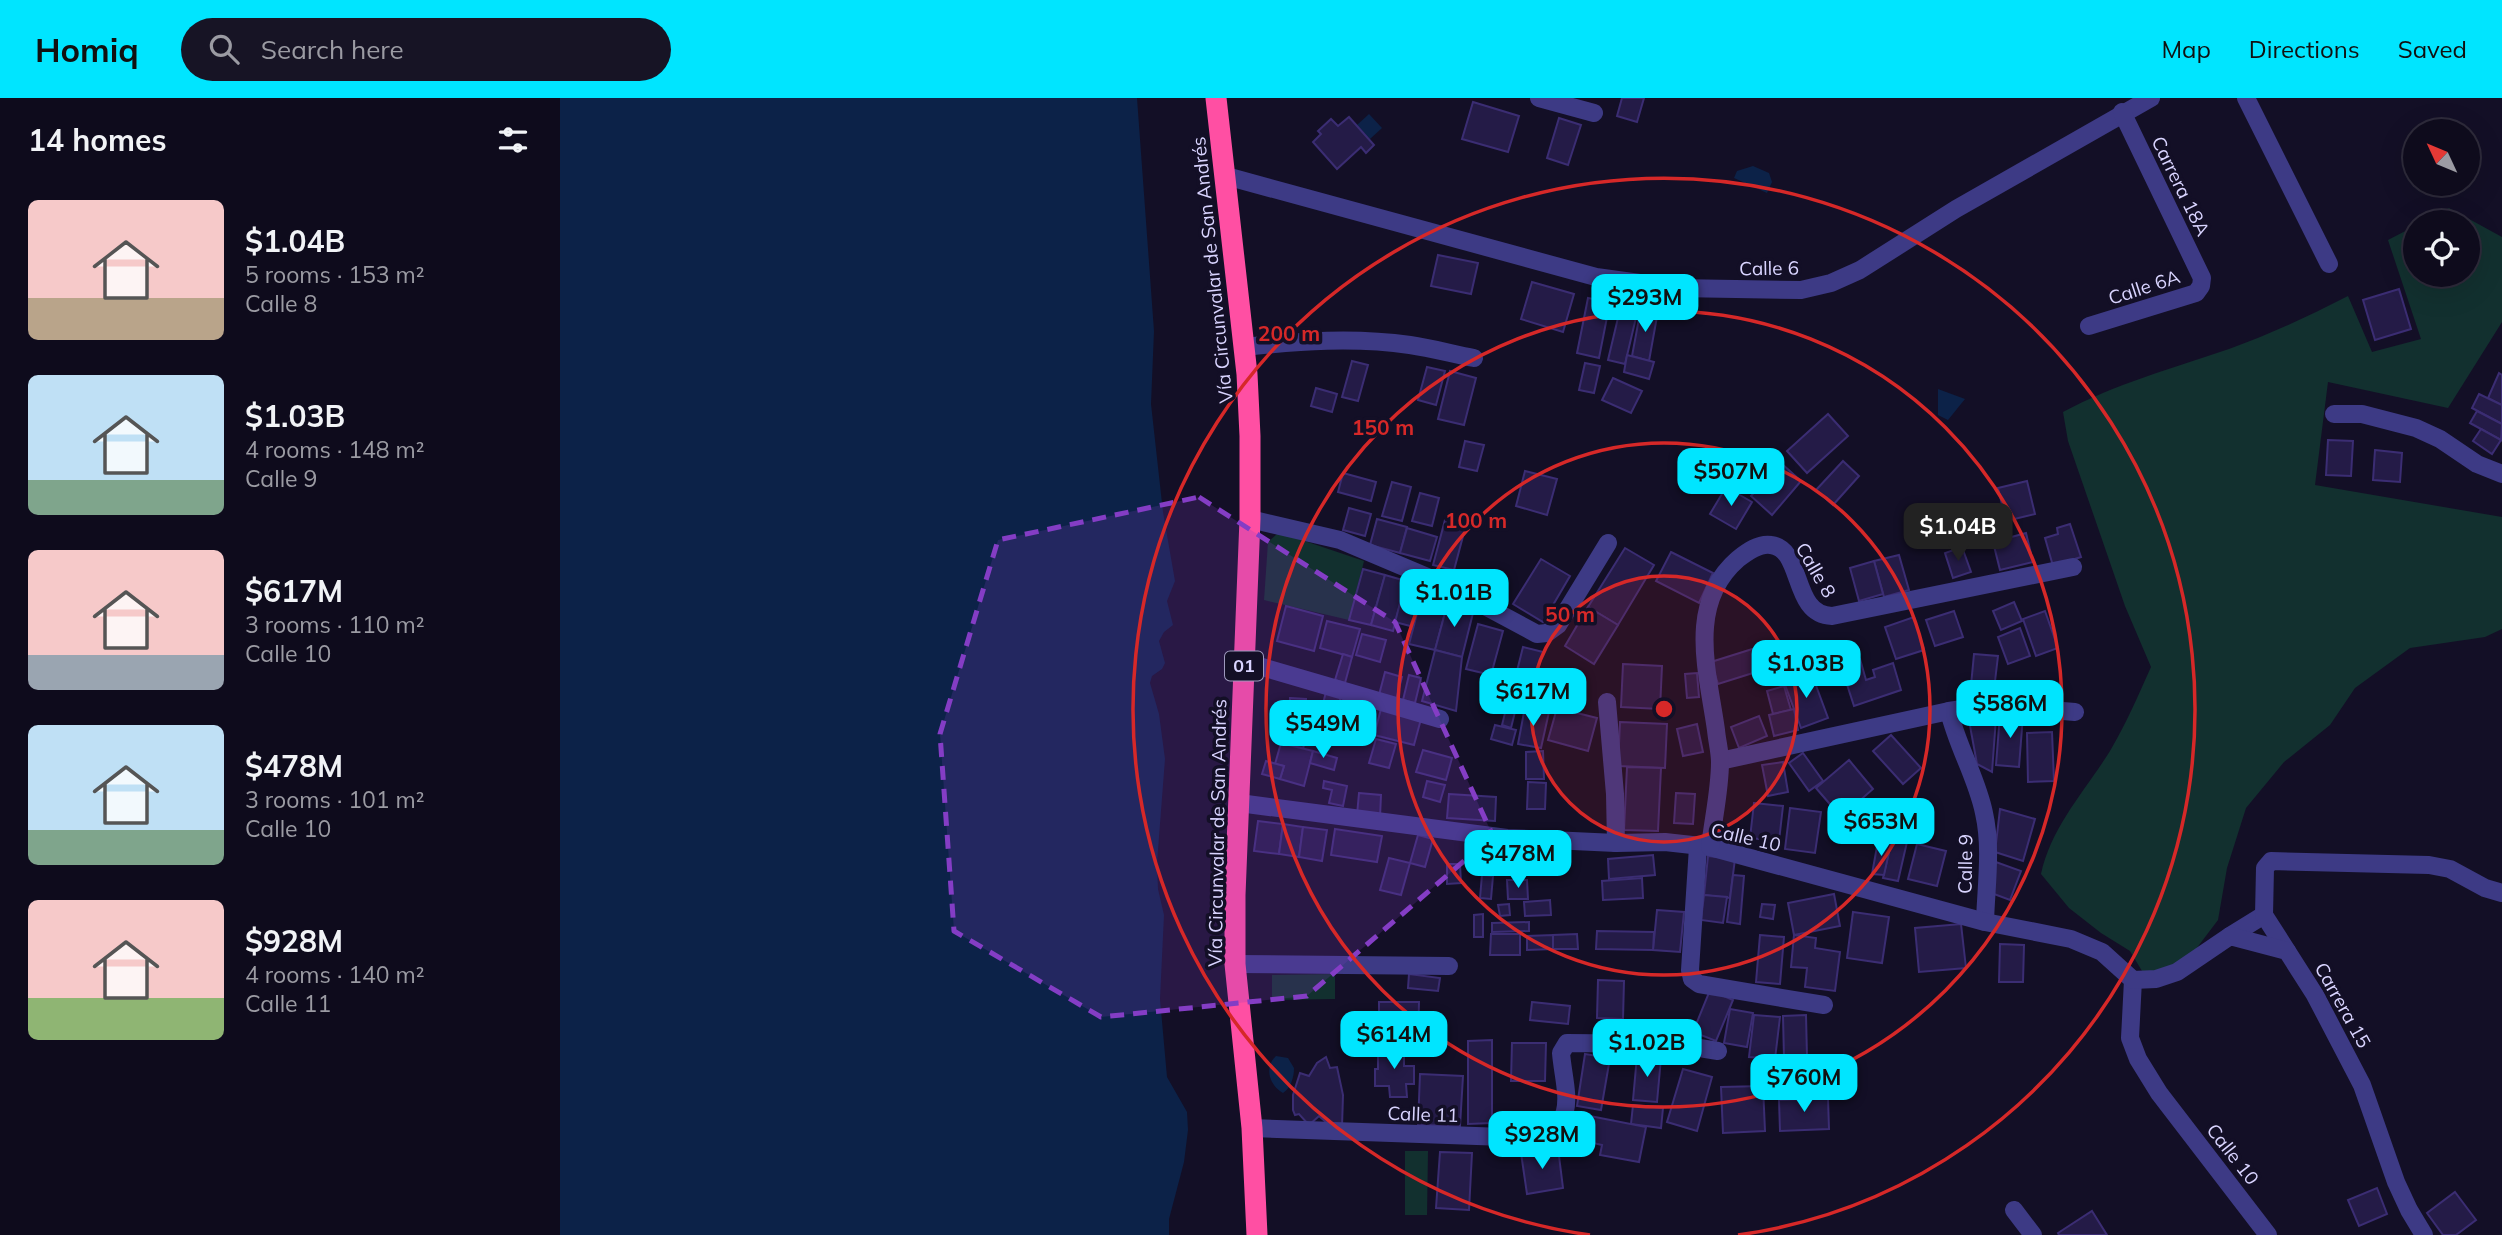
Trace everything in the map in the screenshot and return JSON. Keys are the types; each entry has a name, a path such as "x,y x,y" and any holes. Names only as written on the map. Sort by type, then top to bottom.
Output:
{"highway":[{"name":"Vía Circunvalar de San Andrés","path":"1216,98 1244,347 1250,436 1250,519 1236,964 1252,1128 1257,1235"}],"street":[{"path":"1539,98 1594,113"},
{"name":"Calle 6","path":"1226,176 1596,277 1676,288 1801,290 1831,283 1860,270 1956,209 2122,112 2151,98"},
{"path":"2246,98 2329,264"},
{"name":"Carrera 18A","path":"2122,112 2202,278"},
{"name":"Calle 6A","path":"2089,326 2196,292 2201,286 2202,278"},
{"path":"1244,347 1306,340 1361,340 1412,345 1474,358"},
{"path":"2333,414 2362,414 2416,428 2440,439 2477,464 2502,474"},
{"path":"1250,519 1340,540 1444,584 1537,634 1547,633 1558,625 1608,543"},
{"name":"Calle 8","path":"1824,1005 1699,984 1692,979 1690,970 1704,847 1720,761 1703,642 1704,618 1712,593 1729,568 1745,554 1761,545 1770,544 1786,553 1811,610 1820,616 1832,617 2073,567"},
{"path":"1245,662 1440,719"},
{"path":"1607,702 1615,794 1616,843"},
{"path":"1720,761 1949,710 1987,705 2075,712"},
{"name":"Calle 9","path":"1949,710 1957,741 1984,810 1987,828 1985,922"},
{"name":"Calle 10","path":"1239,803 1474,834 1616,843 1665,842 1704,847 1985,922 2071,939 2090,946 2102,952 2133,980 2130,1038 2143,1068 2159,1093 2269,1235"},
{"path":"2133,980 2156,979 2177,972 2264,915 2265,868 2271,861 2429,865 2450,869 2485,888 2502,893"},
{"name":"Carrera 15","path":"2264,915 2315,995 2362,1085 2396,1182 2424,1235"},
{"path":"2230,936 2287,951"},
{"path":"1236,964 1449,966"},
{"name":"Calle 11","path":"1252,1128 1536,1138 1550,1134 1562,1124 1565,1116 1561,1053 1567,1043 1675,1044 1718,1051"},
{"path":"2014,1210 2033,1235"}],"highlighted area":[{"path":"1199,497 1395,622 1493,836 1307,996 1101,1017 954,931 940,734 998,540"}],"green space":[{"path":"2480,225 2502,237 2502,322 2448,408 2328,382 2315,485 2502,517 2502,629 2485,637 2410,648 2355,688 2330,725 2284,762 2246,808 2227,868 2218,920 2193,953 2170,970 2145,976 2130,951 2069,908 2041,874 2052,841 2116,741 2151,667 2125,606 2068,441 2063,412 2124,385 2260,337 2348,296 2372,352 2421,339 2404,287 2480,287"},
{"path":"2403,232 2403,285 2388,240"},
{"path":"1277,534 1364,561 1349,620 1264,600 1268,542"},
{"path":"1335,974 1335,999 1272,1000 1272,975"},
{"path":"1405,1151 1428,1151 1427,1215 1405,1215"}],"water":[{"path":"560,98 1137,98 1154,331 1151,404 1163,512 1175,581 1167,601 1173,625 1164,632 1159,641 1165,663 1162,669 1152,676 1150,683 1159,714 1165,759 1157,863 1158,889 1164,915 1160,999 1167,1077 1187,1112 1188,1130 1184,1162 1169,1219 1169,1235 560,1235"},
{"path":"1369,114 1382,128 1370,139 1357,125"},
{"path":"1753,166 1769,173 1772,182 1767,193 1734,178 1737,171"},
{"path":"1938,389 1965,399 1948,420 1938,415"},
{"path":"1276,1056 1288,1058 1294,1068 1292,1082 1283,1093 1274,1085 1270,1076 1270,1065"}],"building":[{"path":"1622,98 1644,98 1637,122 1617,116"},
{"path":"1473,102 1519,116 1508,152 1462,139"},
{"path":"1349,117 1374,145 1366,153 1361,147 1337,169 1313,142 1321,134 1318,131 1331,119 1338,126"},
{"path":"1559,118 1581,125 1568,165 1547,158"},
{"path":"1438,255 1478,263 1471,294 1431,286"},
{"path":"1532,282 1574,294 1563,332 1521,319"},
{"path":"2399,289 2411,329 2375,340 2363,300"},
{"path":"1588,298 1610,302 1599,358 1577,353"},
{"path":"1622,301 1639,305 1625,364 1608,360"},
{"path":"1641,308 1658,311 1649,361 1632,356"},
{"path":"1627,355 1654,362 1649,379 1624,372"},
{"path":"1352,361 1368,365 1358,401 1342,397"},
{"path":"1585,363 1600,366 1594,393 1579,390"},
{"path":"1427,367 1445,371 1436,405 1418,400"},
{"path":"1450,371 1476,378 1464,425 1438,419"},
{"path":"2499,373 2502,375 2502,405 2488,398"},
{"path":"1613,378 1642,391 1631,413 1602,400"},
{"path":"1316,388 1337,394 1332,412 1311,406"},
{"path":"2479,394 2502,405 2502,424 2472,408"},
{"path":"2477,411 2502,424 2501,440 2470,423"},
{"path":"1828,414 1848,436 1807,473 1787,451"},
{"path":"2481,429 2501,440 2492,454 2473,441"},
{"path":"2328,440 2353,441 2351,476 2326,475"},
{"path":"1465,441 1484,445 1477,471 1459,467"},
{"path":"2375,450 2402,453 2400,482 2373,480"},
{"path":"1843,461 1859,476 1833,505 1816,490"},
{"path":"1781,463 1801,481 1772,515 1751,496"},
{"path":"1525,471 1557,479 1547,515 1516,506"},
{"path":"1343,473 1376,482 1371,501 1338,492"},
{"path":"2027,481 2035,514 2006,521 1998,488"},
{"path":"1392,482 1411,487 1402,521 1382,516"},
{"path":"1726,487 1752,502 1736,529 1710,514"},
{"path":"1420,493 1439,498 1432,526 1412,521"},
{"path":"1349,508 1371,514 1365,536 1343,530"},
{"path":"1377,519 1407,527 1400,553 1370,545"},
{"path":"1445,520 1466,525 1454,570 1433,565"},
{"path":"2070,524 2081,557 2053,566 2045,538 2058,534 2057,528"},
{"path":"1407,528 1437,537 1430,561 1400,553"},
{"path":"2026,533 2033,562 2000,570 1993,542"},
{"path":"1962,547 1971,572 1953,578 1945,553"},
{"path":"1625,548 1654,565 1618,625 1588,607"},
{"path":"1671,552 1713,573 1699,603 1656,581"},
{"path":"1899,555 1909,590 1884,597 1874,561"},
{"path":"1541,559 1570,576 1543,622 1513,604"},
{"path":"1874,561 1883,594 1859,601 1850,568"},
{"path":"1363,569 1385,575 1371,625 1349,620"},
{"path":"1385,575 1406,581 1393,631 1371,625"},
{"path":"1406,581 1425,586 1414,627 1395,622"},
{"path":"1423,591 1449,598 1435,650 1409,644"},
{"path":"1449,598 1473,613 1462,657 1435,650"},
{"path":"2014,602 2022,621 2001,630 1993,611"},
{"path":"1286,606 1323,616 1314,651 1277,641"},
{"path":"1588,607 1618,625 1594,664 1565,646"},
{"path":"1954,611 1963,637 1935,646 1926,620"},
{"path":"2045,611 2058,648 2036,656 2023,619"},
{"path":"1914,617 1924,650 1896,659 1885,627"},
{"path":"1327,621 1360,629 1352,657 1320,648"},
{"path":"1478,624 1503,631 1491,675 1466,669"},
{"path":"2020,628 2030,656 2008,664 1998,637"},
{"path":"1362,634 1386,640 1380,662 1356,655"},
{"path":"1765,645 1772,667 1718,684 1711,662"},
{"path":"1523,647 1543,652 1532,691 1513,687"},
{"path":"1435,650 1462,657 1456,711 1422,701"},
{"path":"1343,654 1352,657 1345,683 1335,680"},
{"path":"1806,654 1813,671 1794,678 1787,662"},
{"path":"1974,654 1998,656 1993,698 1970,696"},
{"path":"1860,659 1866,680 1875,677 1873,670 1893,663 1901,690 1854,706 1841,666"},
{"path":"1623,664 1662,666 1660,709 1621,707"},
{"path":"1385,672 1402,677 1396,700 1379,695"},
{"path":"1811,672 1828,718 1801,728 1784,682"},
{"path":"1697,673 1699,697 1687,698 1685,674"},
{"path":"1409,675 1421,678 1415,703 1403,700"},
{"path":"1784,686 1791,710 1773,714 1767,691"},
{"path":"1326,692 1341,696 1331,734 1316,730"},
{"path":"1290,698 1306,699 1305,719 1289,718"},
{"path":"1525,707 1549,712 1541,748 1518,744"},
{"path":"1557,708 1597,718 1588,751 1548,740"},
{"path":"1381,709 1421,719 1414,745 1374,735"},
{"path":"1506,709 1515,712 1511,728 1502,725"},
{"path":"1794,709 1798,730 1774,736 1769,715"},
{"path":"2000,714 2023,715 2019,767 1996,765"},
{"path":"1968,715 1996,718 1992,772 1977,764"},
{"path":"1280,716 1309,724 1303,749 1273,740"},
{"path":"1759,716 1767,736 1739,748 1731,727"},
{"path":"1620,722 1667,724 1665,768 1618,766"},
{"path":"1697,724 1703,752 1683,756 1677,729"},
{"path":"1495,725 1516,730 1512,745 1491,739"},
{"path":"2052,732 2054,781 2028,782 2027,733"},
{"path":"1891,735 1921,768 1903,784 1873,751"},
{"path":"1376,739 1396,744 1389,768 1369,763"},
{"path":"1281,743 1313,751 1304,786 1280,779 1284,766 1275,764"},
{"path":"1423,750 1452,758 1446,780 1416,772"},
{"path":"1313,751 1337,758 1334,770 1310,763"},
{"path":"1543,751 1544,779 1526,779 1526,752"},
{"path":"1803,753 1823,781 1809,791 1789,763"},
{"path":"1849,760 1873,789 1841,817 1816,788"},
{"path":"1266,761 1284,766 1280,779 1262,774"},
{"path":"1783,762 1788,792 1768,796 1762,765"},
{"path":"1627,767 1661,768 1658,831 1624,830"},
{"path":"1324,781 1347,786 1343,806 1329,803 1332,790 1323,788"},
{"path":"1427,781 1445,785 1440,802 1423,797"},
{"path":"1528,782 1546,783 1545,809 1527,809"},
{"path":"1359,793 1381,795 1380,817 1357,815"},
{"path":"1676,793 1695,794 1693,824 1674,823"},
{"path":"1449,794 1496,797 1495,821 1447,818"},
{"path":"1754,803 1783,806 1779,841 1750,838"},
{"path":"1867,804 1879,821 1862,834 1849,817"},
{"path":"1790,808 1821,812 1815,853 1785,849"},
{"path":"2000,809 2035,819 2023,861 1995,852"},
{"path":"1258,821 1283,824 1279,854 1254,851"},
{"path":"1283,824 1303,827 1299,857 1279,854"},
{"path":"1303,827 1327,830 1322,861 1299,857"},
{"path":"1335,829 1382,836 1377,862 1331,855"},
{"path":"1418,835 1433,839 1425,867 1410,863"},
{"path":"1892,839 1907,842 1898,881 1883,878"},
{"path":"1878,841 1891,843 1884,875 1872,874"},
{"path":"1917,844 1946,851 1937,886 1908,879"},
{"path":"1653,855 1655,875 1609,879 1608,859"},
{"path":"1708,856 1735,859 1730,898 1704,895"},
{"path":"1389,858 1410,863 1401,895 1380,890"},
{"path":"1993,861 2021,871 2010,900 1994,894"},
{"path":"1447,864 1460,864 1461,883 1447,884"},
{"path":"1482,875 1493,876 1491,899 1480,898"},
{"path":"1733,875 1744,876 1740,924 1727,922"},
{"path":"1642,878 1643,898 1603,900 1602,881"},
{"path":"1507,880 1527,880 1528,899 1508,899"},
{"path":"1834,894 1840,926 1794,935 1788,903"},
{"path":"1704,895 1727,897 1723,923 1701,920"},
{"path":"1550,900 1551,915 1525,916 1524,902"},
{"path":"1509,904 1510,915 1500,916 1498,905"},
{"path":"1762,904 1775,905 1773,919 1760,917"},
{"path":"1657,910 1684,912 1680,952 1653,950"},
{"path":"1853,912 1889,917 1882,963 1847,958"},
{"path":"1483,914 1483,937 1474,937 1474,915"},
{"path":"1529,922 1529,931 1492,932 1492,923"},
{"path":"1961,924 1966,968 1919,972 1915,928"},
{"path":"1597,931 1654,932 1653,950 1596,949"},
{"path":"1491,934 1520,934 1520,955 1490,955"},
{"path":"1577,934 1578,949 1553,949 1553,935"},
{"path":"1553,935 1553,949 1527,950 1527,936"},
{"path":"1760,935 1784,937 1780,984 1756,982"},
{"path":"1794,935 1816,938 1815,948 1840,952 1835,991 1805,987 1807,968 1791,967"},
{"path":"2000,944 2024,945 2023,982 1999,982"},
{"path":"1409,974 1440,978 1438,991 1408,988"},
{"path":"1598,980 1624,981 1623,1019 1597,1018"},
{"path":"1710,990 1733,1000 1716,1041 1693,1032"},
{"path":"1379,1002 1419,1002 1418,1041 1379,1040"},
{"path":"1532,1002 1570,1006 1568,1024 1530,1020"},
{"path":"1730,1009 1753,1013 1747,1047 1724,1043"},
{"path":"1754,1015 1780,1017 1775,1059 1749,1057"},
{"path":"1806,1015 1807,1057 1784,1058 1783,1016"},
{"path":"1492,1040 1492,1123 1468,1124 1468,1041"},
{"path":"1512,1043 1546,1043 1545,1081 1511,1081"},
{"path":"1383,1045 1404,1045 1404,1066 1414,1066 1414,1084 1406,1084 1407,1097 1390,1097 1389,1086 1375,1086 1375,1069 1378,1069 1378,1055 1383,1055"},
{"path":"1585,1054 1610,1058 1601,1110 1577,1106"},
{"path":"1637,1056 1661,1058 1657,1102 1633,1100"},
{"path":"1326,1057 1330,1068 1337,1067 1343,1095 1342,1127 1326,1122 1319,1116 1309,1125 1299,1114 1295,1115 1293,1110 1293,1095 1300,1073 1309,1076 1317,1063"},
{"path":"1683,1069 1712,1077 1697,1131 1667,1122"},
{"path":"1420,1074 1463,1076 1460,1126 1418,1125"},
{"path":"1763,1086 1765,1131 1723,1133 1721,1087"},
{"path":"1828,1098 1829,1129 1780,1131 1779,1100"},
{"path":"1633,1105 1663,1108 1661,1128 1631,1124"},
{"path":"1590,1116 1646,1127 1639,1162 1600,1155 1602,1145 1576,1139 1579,1125 1588,1127"},
{"path":"1558,1148 1563,1188 1527,1194 1521,1153"},
{"path":"1440,1152 1472,1153 1469,1210 1436,1208"},
{"path":"2377,1188 2387,1214 2359,1226 2348,1200"},
{"path":"2455,1192 2476,1220 2456,1235 2443,1235 2427,1213"},
{"path":"2092,1211 2107,1235 2059,1235 2058,1233"}]}
